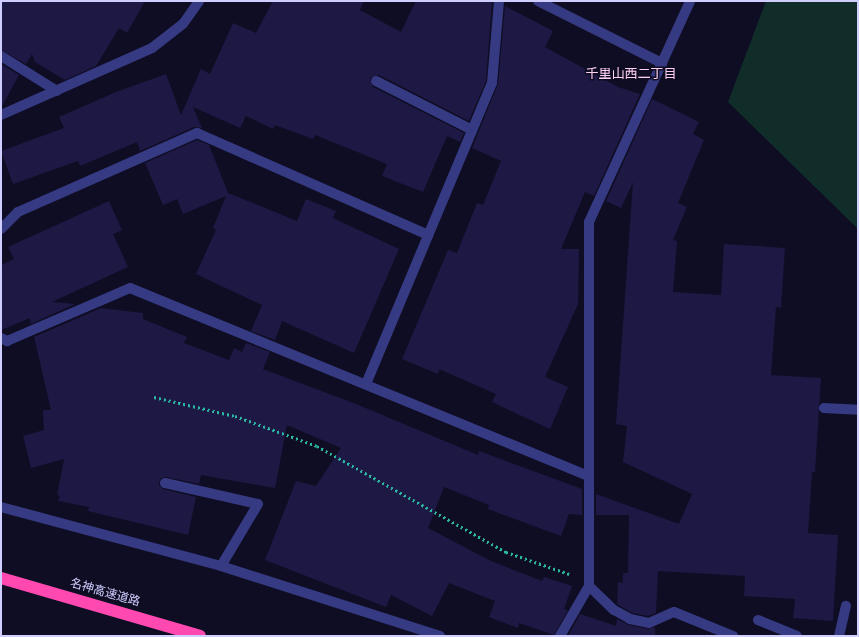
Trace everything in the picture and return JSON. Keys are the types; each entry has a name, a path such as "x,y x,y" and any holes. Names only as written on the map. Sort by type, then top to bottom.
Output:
{"highway":[{"name":"名神高速道路","path":"1,578 200,636"}],"street":[{"path":"1,115 152,48 183,24 199,1"},
{"path":"366,384 492,83 498,1"},
{"path":"538,1 662,63"},
{"path":"560,636 589,586 589,222 690,1"},
{"path":"1,56 57,91"},
{"path":"376,81 472,130"},
{"path":"1,229 18,212 198,133 428,235"},
{"path":"1,338 7,341 130,288 588,476"},
{"path":"824,408 858,410"},
{"path":"165,483 258,504 221,566"},
{"path":"1,507 221,566 440,636"},
{"path":"589,586 614,610 630,619 649,623 674,612 733,636"},
{"path":"839,636 846,606"},
{"path":"758,620 797,636"}],"path":[{"path":"154,398 235,416 316,446 506,552 573,576 589,586"}],"green space":[{"path":"766,1 858,1 858,229 728,102"}],"building":[{"path":"1,1 145,1 127,33 119,28 96,66 65,80 35,62 32,54 26,64 1,50"},
{"path":"273,1 364,1 360,10 401,32 416,1 492,1 486,81 469,121 379,75 370,78 373,87 464,133 460,142 447,136 423,192 382,176 387,164 315,135 313,139 275,125 273,129 246,116 240,128 193,107 202,128 194,127 140,151 137,142 80,166 78,161 13,184 1,151 64,128 59,117 116,92 166,74 181,115 201,69 210,74 233,23 256,33"},
{"path":"505,6 553,31 545,47 618,87 640,94 594,196 585,192 561,249 579,249 578,304 545,377 568,387 550,429 492,402 496,394 439,369 438,374 402,359 448,250 457,253 477,203 483,205 501,161 472,148 498,84"},
{"path":"1,64 19,75 1,108"},
{"path":"652,99 699,122 693,134 704,140 678,203 687,207 673,240 677,241 673,292 721,295 724,244 785,248 781,308 776,307 771,375 821,378 815,472 812,472 808,533 838,535 833,621 793,618 795,599 744,596 745,576 658,571 656,613 648,616 632,613 617,604 618,582 623,583 623,573 628,573 629,515 596,515 596,494 679,524 692,494 623,462 627,426 616,424 633,182 621,208 606,201"},
{"path":"197,140 209,145 228,193 297,221 306,199 336,211 333,218 399,249 354,353 282,321 275,340 251,331 262,305 196,274 216,230 213,228 226,196 183,214 177,199 163,205 145,163"},
{"path":"109,201 122,230 113,234 128,267 52,302 75,304 31,324 30,318 1,330 1,265 14,259 8,247"},
{"path":"101,308 143,313 143,319 187,337 184,343 229,360 234,348 242,352 246,343 270,352 263,369 356,404 478,455 479,451 582,489 582,515 569,514 561,536 488,509 489,505 444,487 428,528 491,561 542,581 544,577 572,586 564,609 568,610 554,635 519,623 518,628 489,617 495,601 449,583 432,616 391,595 386,607 265,560 296,481 316,486 341,448 287,425 275,488 201,475 199,484 166,477 160,479 159,485 163,489 196,497 188,535 88,511 89,507 58,501 60,496 57,495 64,459 31,468 23,436 44,430 43,410 51,410 34,337"},
{"path":"580,614 616,626 617,619 629,625 648,629 655,627 655,636 568,636"}],"district":[{"name":"千里山西二丁目","path":"631,74"}]}
